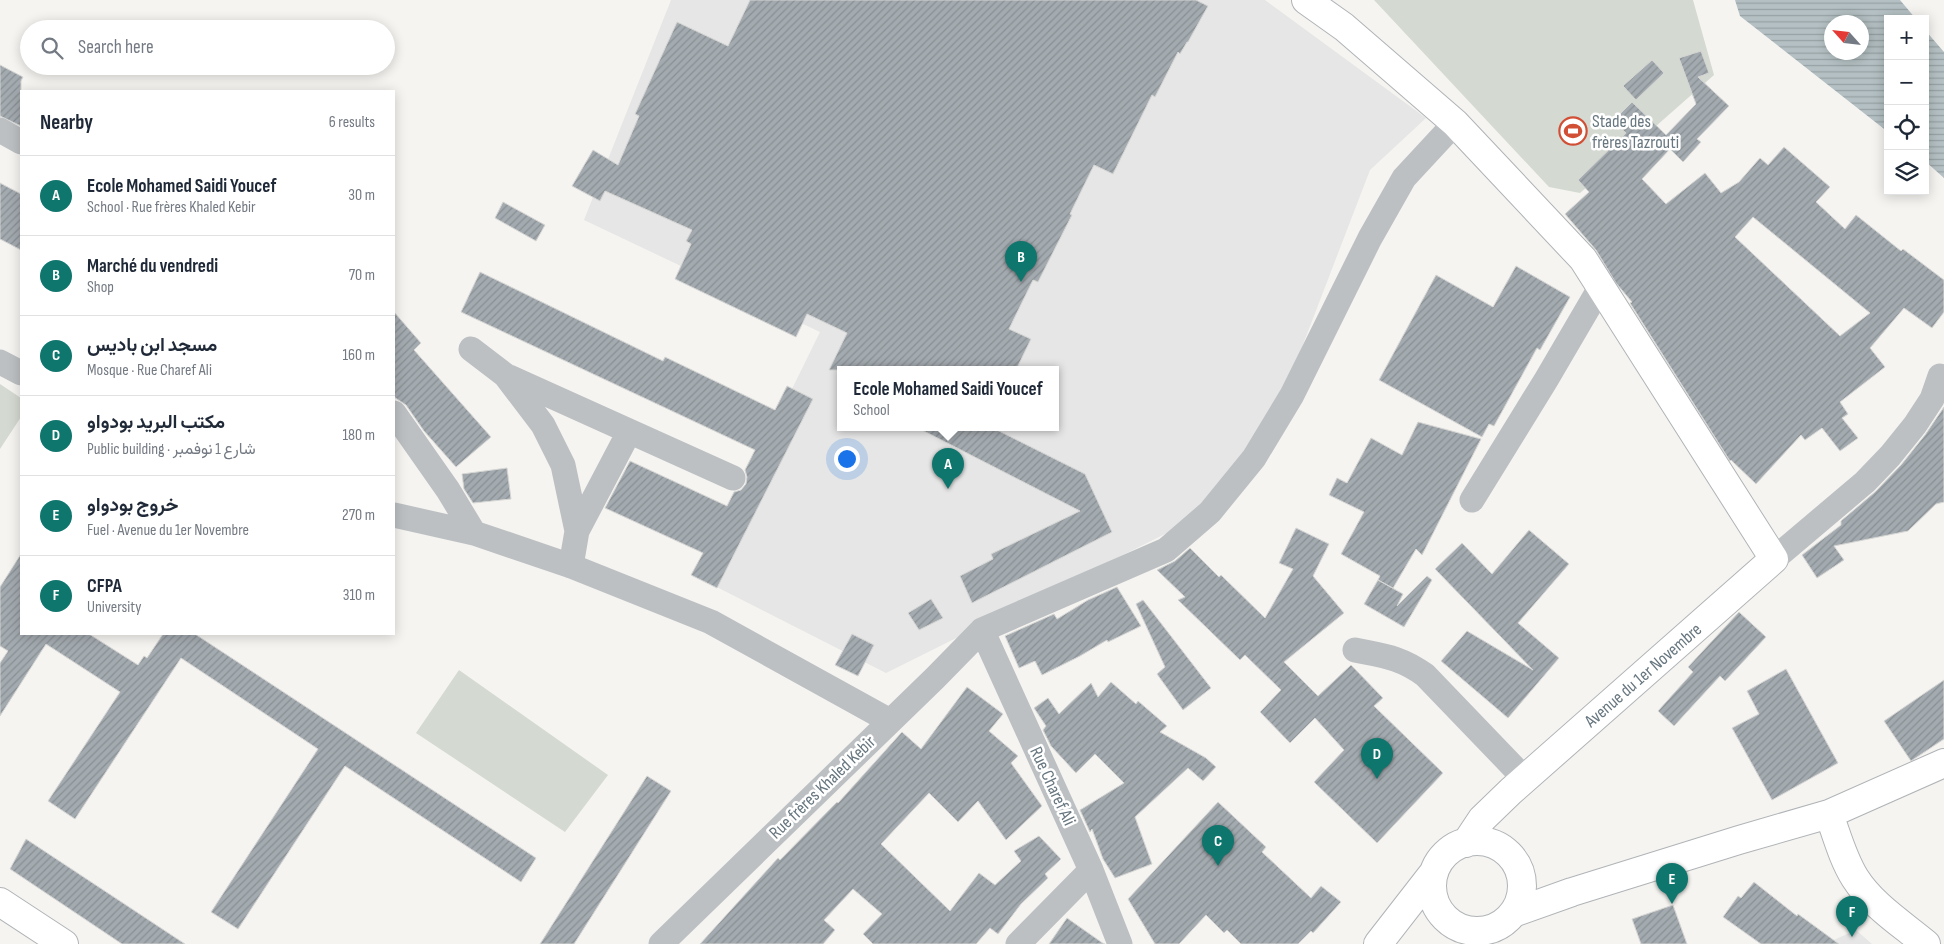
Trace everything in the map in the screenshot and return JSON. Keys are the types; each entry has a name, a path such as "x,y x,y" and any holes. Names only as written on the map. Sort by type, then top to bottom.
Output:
{"main road":[{"path":"1306,0 1344,27 1455,123 1583,259 1774,559"},
{"name":"Avenue du 1er Novembre","path":"1466,843 1482,819 1518,785 1774,559"},
{"path":"1434,872 1432,891 1438,909 1445,919 1456,926 1457,937 1493,928 1513,914 1572,892 1830,814 1944,762"},
{"path":"1500,848 1503,819 1518,785"},
{"path":"1830,814 1845,859 1856,880 1871,898 1926,944"},
{"path":"1378,944 1434,872 1446,853 1466,843 1478,841 1489,843 1500,848 1510,856 1517,866 1521,877 1522,890 1513,914"},
{"path":"1521,877 1540,886 1572,892"},
{"path":"0,902 64,944"}],"street":[{"path":"982,630 1166,550 1210,512 1254,458 1292,395 1370,238 1404,178 1455,123"},
{"path":"0,130 20,141"},
{"path":"1472,500 1601,286"},
{"path":"471,349 505,376 543,425 563,465 577,530"},
{"path":"0,362 20,372"},
{"path":"505,376 733,478"},
{"path":"1774,559 1866,482 1890,456 1915,426 1928,406 1940,376"},
{"path":"395,414 448,490 474,533"},
{"path":"571,566 577,530 629,432"},
{"path":"395,515 474,533 571,566 711,622 890,721"},
{"name":"Rue frères Khaled Kebir","path":"661,944 982,630"},
{"name":"Rue Charef Ali","path":"982,630 1091,870 1120,944"},
{"path":"1356,650 1409,663 1424,675 1518,785"},
{"path":"1018,944 1091,870"}],"shaded area":[{"path":"671,0 1265,0 1426,118 1370,170 1287,386 1250,447 1214,491 1179,527 886,673 699,578 820,332 584,220"},
{"name":"Stade des frères Tazrouti","path":"1374,0 1693,0 1714,75 1580,193 1549,187"},
{"path":"1735,0 1900,0 1913,15 1884,15 1884,129 1740,16"},
{"path":"1929,35 1944,52 1944,178 1929,165"},
{"path":"0,384 20,397 20,419 0,449"},
{"path":"459,670 608,775 565,832 416,733"},
{"path":"1856,930 1872,944 1825,944"}],"building":[{"path":"750,0 1196,0 1208,6 1188,42 1180,54 1178,52 1155,97 1152,95 1113,174 1094,165 1070,214 1072,215 1038,282 1033,280 1009,329 1031,339 1018,366 837,366 837,370 829,370 847,333 807,314 796,337 675,279 691,244 686,241 692,230 605,191 600,201 572,186 593,150 618,165 639,116 635,114 677,22 728,46"},
{"path":"1701,51 1709,73 1698,77 1729,106 1697,139 1701,142 1683,162 1670,149 1642,179 1666,204 1705,173 1721,193 1739,182 1760,158 1768,165 1784,147 1830,187 1816,202 1845,229 1856,215 1901,251 1903,249 1944,280 1944,312 1932,328 1904,308 1870,348 1885,367 1840,402 1848,414 1842,418 1858,438 1840,451 1822,428 1805,440 1801,435 1756,484 1730,461 1630,303 1632,302 1616,283 1596,250 1565,214 1589,192 1578,180 1626,133 1613,121 1632,102 1666,135 1696,104 1679,58","holes":["1753,217 1870,313 1840,336 1735,237"]},
{"path":"1652,60 1664,73 1636,100 1623,86"},
{"path":"0,65 23,77 20,90 20,126 0,116"},
{"path":"0,183 20,193 20,249 0,239"},
{"path":"503,202 545,225 536,241 495,218"},
{"path":"1516,266 1570,297 1540,350 1537,348 1494,426 1489,424 1482,437 1379,380 1436,275 1493,307"},
{"path":"480,272 663,361 665,357 775,410 787,386 813,399 717,588 691,575 703,553 605,508 630,461 727,506 734,492 741,490 746,484 745,470 755,450 461,312"},
{"path":"395,313 421,343 414,350 491,437 456,467 424,431 406,405 395,398"},
{"path":"1944,407 1944,502 1936,504 1908,531 1834,546 1844,560 1817,578 1802,555 1841,525 1841,521 1875,492 1901,465"},
{"path":"1418,422 1481,439 1422,555 1416,549 1393,588 1378,580 1380,576 1341,554 1364,512 1329,495 1337,478 1347,483 1371,438 1402,455"},
{"path":"924,431 999,431 1085,474 1112,532 972,603 960,576 993,559 991,554 1080,511"},
{"path":"507,468 511,499 473,503 464,489 462,474"},
{"path":"1296,528 1329,544 1313,576 1344,613 1284,662 1318,696 1351,665 1383,698 1374,706 1443,773 1377,843 1314,782 1344,750 1315,718 1290,743 1260,712 1281,690 1245,655 1240,660 1178,600 1185,597 1157,570 1175,561 1190,548 1265,618 1293,569 1279,563"},
{"path":"1529,530 1569,564 1518,623 1559,658 1508,718 1441,661 1467,631 1533,670 1435,569 1462,543 1492,574"},
{"path":"20,556 20,635 91,635 138,665 144,656 147,658 162,635 197,635 536,858 521,882 345,766 238,929 211,912 318,749 181,658 75,819 48,801 120,692 46,644 0,716 0,663 8,651 0,646 0,587"},
{"path":"1427,576 1432,580 1404,627 1364,604 1378,580 1403,594 1397,606"},
{"path":"1117,587 1141,626 1108,642 1107,640 1042,675 1035,661 1019,668 1005,636 1054,614 1057,619 1088,600"},
{"path":"931,599 943,618 919,630 908,613"},
{"path":"1143,600 1211,688 1183,710 1157,674 1165,667 1136,604"},
{"path":"1739,612 1766,637 1725,681 1720,676 1674,726 1658,711 1693,672 1688,667"},
{"path":"852,634 874,645 858,676 835,665"},
{"path":"1786,669 1838,763 1772,800 1732,728 1759,714 1747,691"},
{"path":"1944,680 1944,739 1911,761 1884,721"},
{"path":"1111,682 1136,704 1138,701 1167,726 1160,732 1206,758 1216,767 1203,781 1188,768 1135,817 1152,864 1115,878 1103,859 1092,829 1090,832 1080,810 1124,783 1095,754 1076,773 1051,746 1043,730 1046,726 1034,708 1048,698 1059,714 1091,683 1098,697"},
{"path":"967,687 1003,714 989,731 1018,756 1011,763 1042,806 1006,840 978,801 958,822 929,793 881,844 950,911 979,873 995,885 1021,861 1014,851 1039,836 1061,859 1045,874 1048,878 1021,904 998,934 990,928 976,944 873,944 863,934 882,914 853,889 824,920 835,930 823,944 700,944 778,858 780,860 838,803 902,732 921,749"},
{"path":"647,776 671,791 574,944 540,944"},
{"path":"1218,802 1266,847 1262,852 1311,898 1321,886 1341,902 1313,933 1311,931 1298,944 1241,944 1227,930 1224,933 1206,915 1179,944 1155,944 1128,899"},
{"path":"26,839 185,944 122,944 10,869"},
{"path":"1754,882 1797,916 1798,914 1839,944 1761,944 1723,917 1738,896 1741,898"},
{"path":"1673,905 1687,944 1641,944 1632,919"},
{"path":"1067,918 1104,944 1049,944"}],"place":[{"name":"Stade des frères Tazrouti","path":"1573,131"},
{"name":"Marché du vendredi","path":"1021,282"},
{"name":"Ecole Mohamed Saidi Youcef","path":"948,489"},
{"name":"مكتب البريد بودواو","path":"1377,779"},
{"name":"مسجد ابن باديس","path":"1218,866"},
{"name":"خروج بودواو","path":"1672,904"},
{"name":"CFPA","path":"1852,937"}]}
